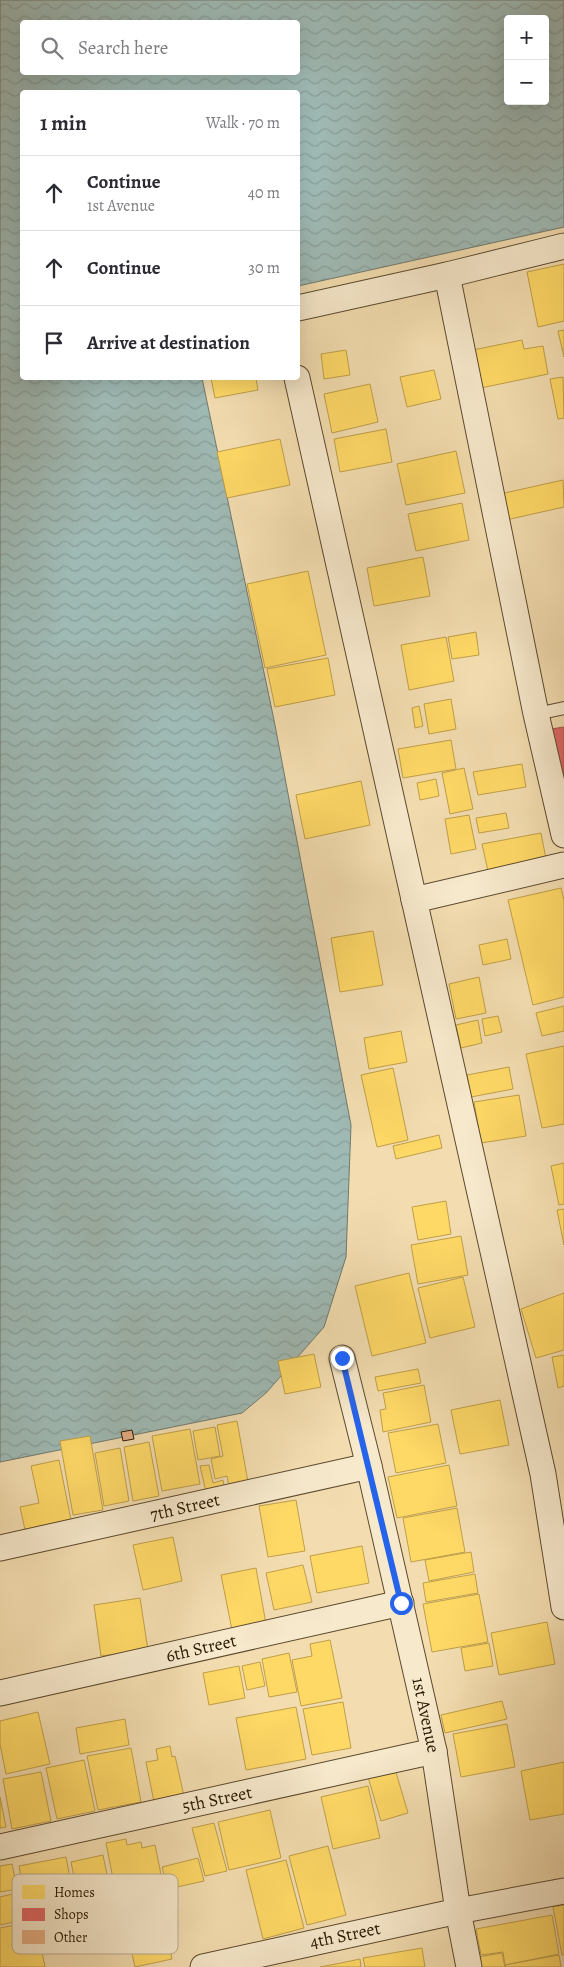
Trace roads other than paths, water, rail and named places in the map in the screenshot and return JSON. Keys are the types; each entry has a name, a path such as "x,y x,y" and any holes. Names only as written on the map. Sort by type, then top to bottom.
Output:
{"street":[{"path":"300,308 447,275 564,246"},
{"path":"447,275 536,714 564,835"},
{"path":"297,380 414,900 553,1471 564,1607"},
{"path":"414,900 564,865"},
{"name":"1st Avenue","path":"342,1358 369,1466 434,1751 458,1911 469,1967"},
{"name":"7th Street","path":"0,1548 369,1466"},
{"name":"6th Street","path":"0,1693 401,1603"},
{"name":"5th Street","path":"0,1847 434,1751"},
{"name":"4th Street","path":"203,1967 264,1960 458,1911 564,1891"}],"lane":[{"path":"536,714 564,708"}],"water":[{"path":"0,0 564,0 564,227 300,286 300,90 20,90 20,380 202,380 274,720 351,1125 346,1257 324,1327 266,1393 242,1413 0,1462"}]}
